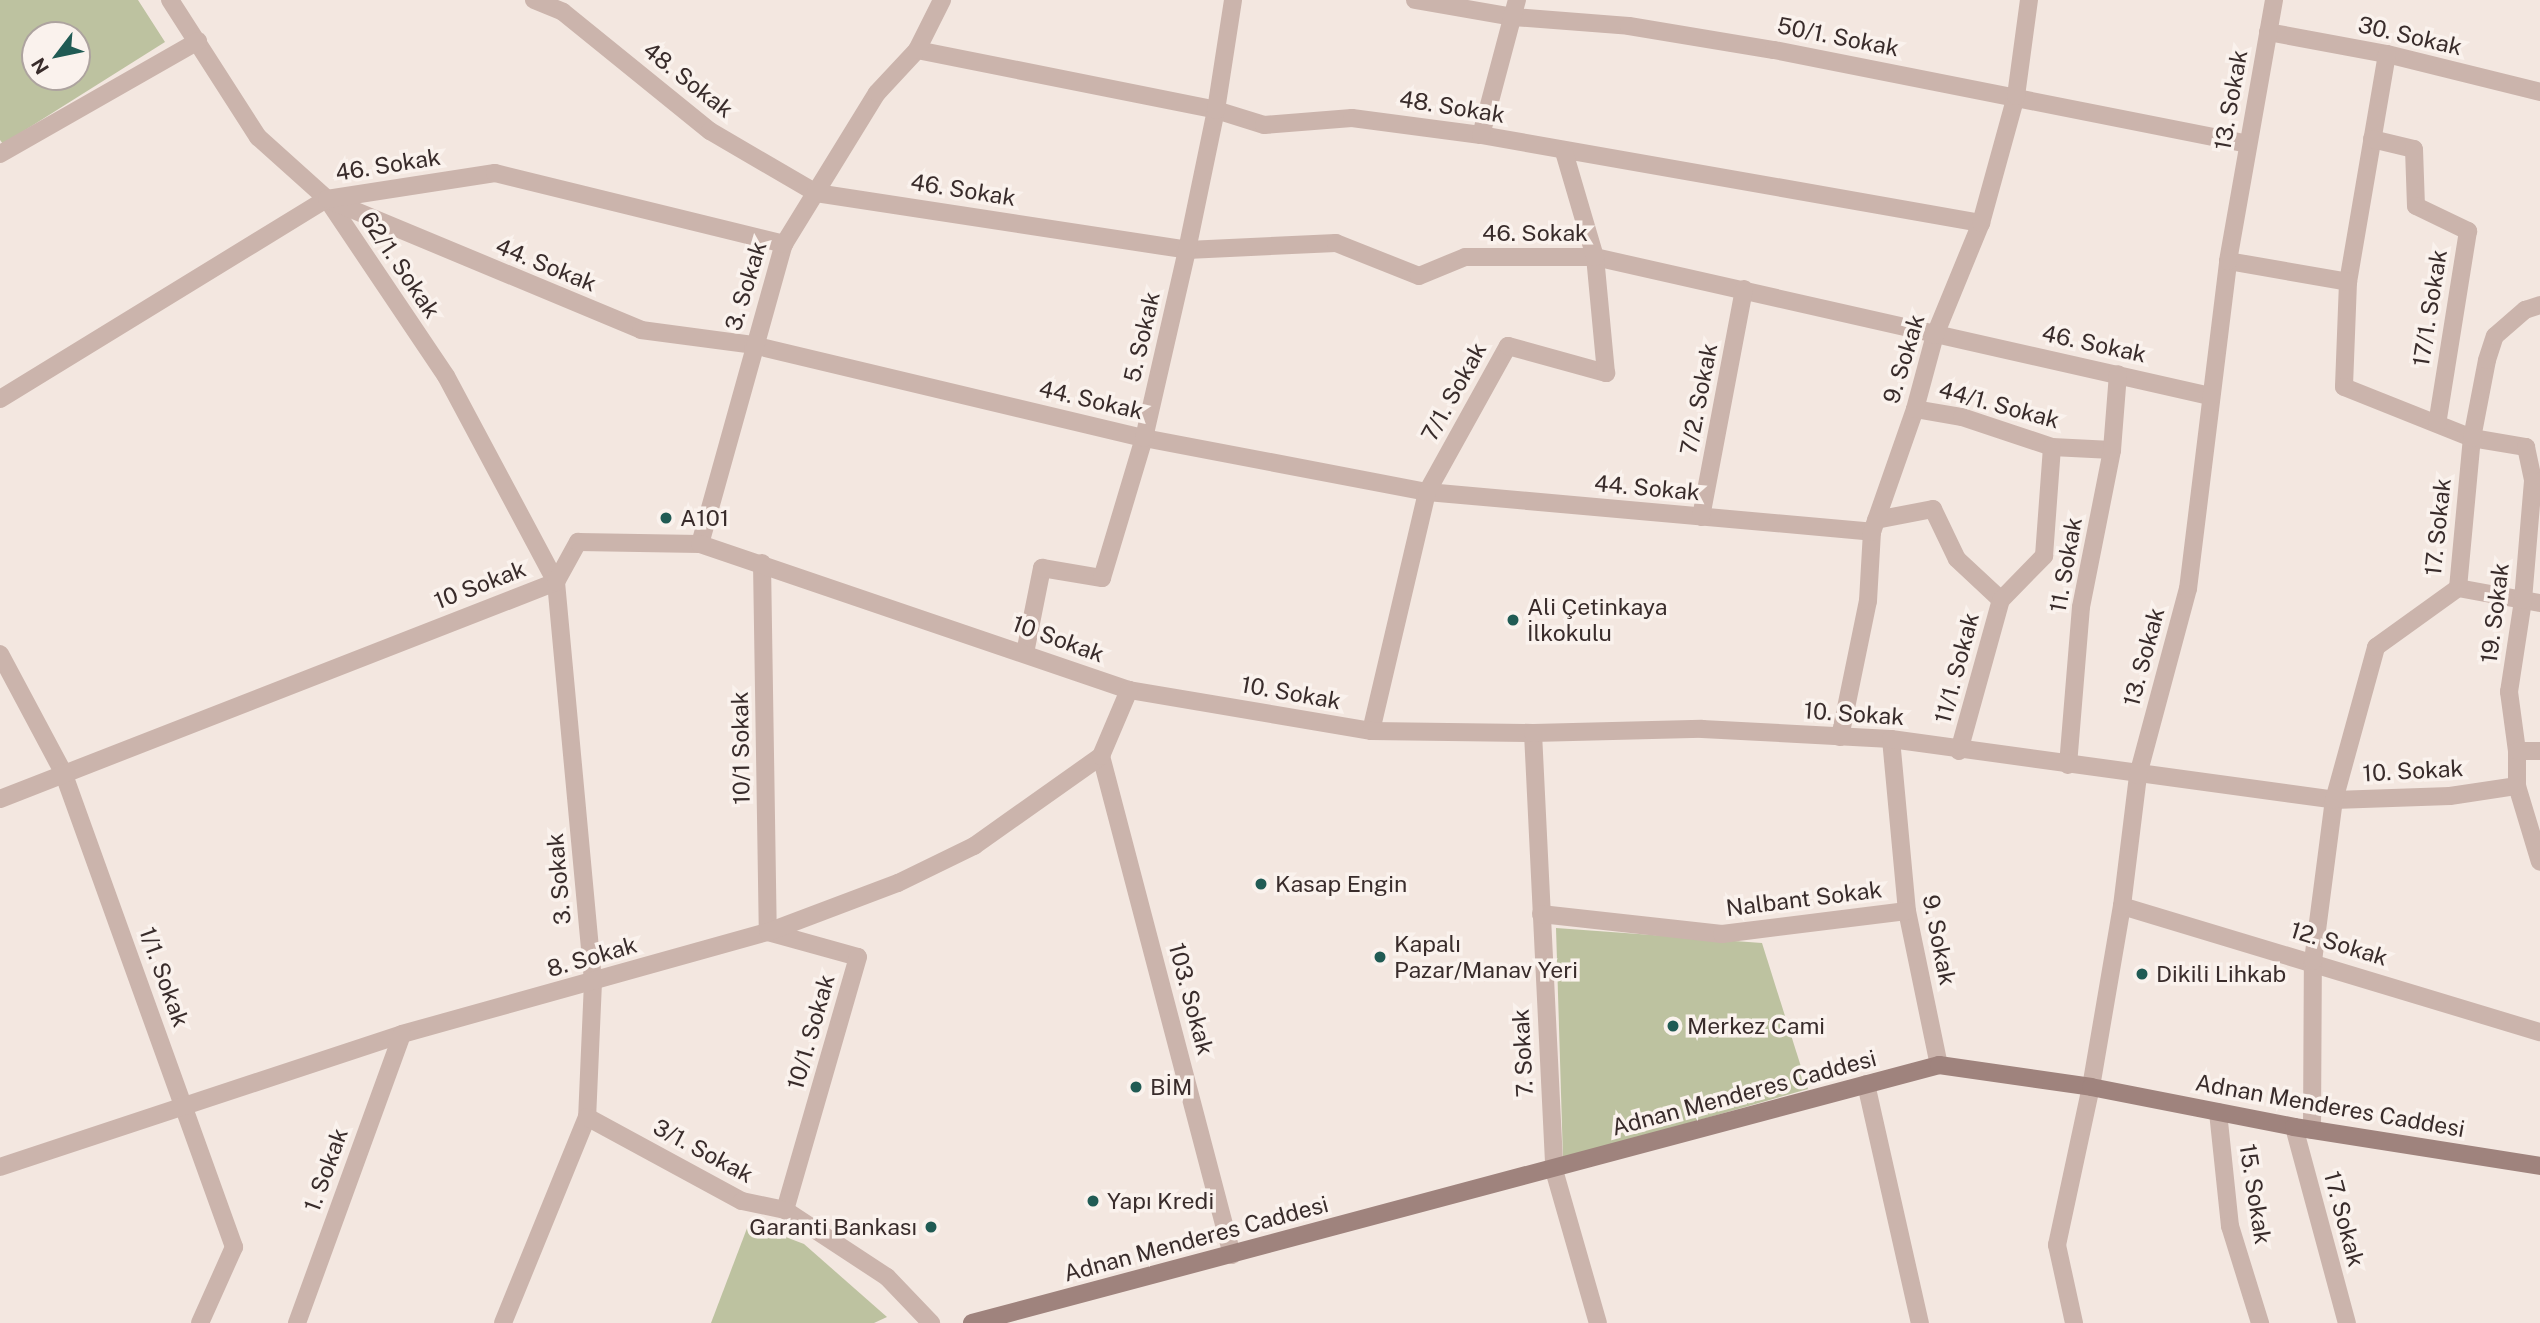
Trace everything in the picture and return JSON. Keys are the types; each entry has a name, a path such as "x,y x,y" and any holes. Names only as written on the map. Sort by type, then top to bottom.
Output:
{"street":[{"name":"62/1. Sokak","path":"170,0 258,137 327,199 446,376 556,582"},
{"name":"48. Sokak","path":"534,0 563,12 710,131 816,192"},
{"name":"3. Sokak","path":"700,544 753,345 784,244 877,93 917,50 942,0"},
{"name":"5. Sokak","path":"1025,653 1042,568 1102,578 1144,438 1187,250 1216,110 1233,0"},
{"name":"50/1. Sokak","path":"1415,0 1515,9 1629,26 2015,96 2248,144"},
{"name":"9. Sokak","path":"1840,737 1868,601 1874,526 1915,409 1935,335 1981,223 2015,96 2029,0"},
{"name":"13. Sokak","path":"2074,1323 2057,1245 2091,1087 2122,906 2138,775 2188,589 2228,261 2274,0"},
{"path":"1481,135 1515,9"},
{"name":"30. Sokak","path":"2267,32 2387,54 2540,93"},
{"path":"0,154 198,41"},
{"name":"48. Sokak","path":"917,50 1216,110 1264,125 1352,118 1481,135 1564,152 1981,223"},
{"path":"2387,54 2348,282 2344,387 2472,438 2496,336 2525,310 2540,305"},
{"name":"17/1. Sokak","path":"2372,139 2414,149 2416,205 2468,231 2437,424"},
{"name":"7/1. Sokak","path":"1427,492 1508,346 1606,373 1595,257 1564,152"},
{"name":"46. Sokak","path":"327,199 495,173 784,244"},
{"name":"46. Sokak","path":"816,192 1187,250 1336,243 1419,276 1465,257 1595,257 2210,396"},
{"path":"0,399 327,199"},
{"name":"44. Sokak","path":"327,199 641,330 753,345 1144,438 1427,492 1701,517 1874,526 1933,509 1957,559 2001,600"},
{"path":"2228,261 2348,282"},
{"name":"7/2. Sokak","path":"1701,517 1744,289"},
{"name":"11. Sokak","path":"2068,765 2081,607 2112,450 2118,374"},
{"name":"44/1. Sokak","path":"1915,409 1962,417 2052,447 2112,450"},
{"name":"19. Sokak","path":"2472,438 2526,447 2536,482 2531,602 2509,692 2517,751"},
{"name":"17. Sokak","path":"2347,1323 2303,1129 2313,961 2334,800 2376,647 2458,587 2472,438"},
{"name":"11/1. Sokak","path":"1959,751 2001,600 2043,556 2052,447"},
{"path":"1371,732 1427,492"},
{"name":"10 Sokak","path":"0,799 63,772 556,582 578,542 700,544 1025,653 1129,691"},
{"name":"10/1 Sokak","path":"762,563 768,932"},
{"name":"3. Sokak","path":"503,1323 587,1116 593,982 556,582"},
{"path":"2458,587 2531,602"},
{"name":"1/1. Sokak","path":"0,654 63,772 234,1247 200,1323"},
{"path":"1101,756 1129,691"},
{"name":"10. Sokak","path":"1129,691 1371,732 1533,733 1702,729 1891,740 2334,800 2450,796 2517,786"},
{"name":"7. Sokak","path":"1533,733 1554,1170 1598,1323"},
{"name":"9. Sokak","path":"1891,740 1906,911 1939,1065"},
{"path":"2540,751 2517,751 2517,786 2540,862"},
{"name":"8. Sokak","path":"0,1167 186,1108 402,1034 768,932 898,883 974,846 1101,756"},
{"name":"103. Sokak","path":"1101,756 1232,1255"},
{"name":"12. Sokak","path":"2122,906 2313,961 2540,1032"},
{"name":"Nalbant Sokak","path":"1541,914 1722,934 1906,911"},
{"name":"10/1. Sokak","path":"768,932 858,957 785,1210"},
{"name":"1. Sokak","path":"297,1323 402,1034"},
{"name":"Adnan Menderes Caddesi","path":"972,1323 1554,1170 1939,1065 2091,1087 2303,1129 2540,1166"},
{"path":"1866,1084 1920,1323"},
{"name":"15. Sokak","path":"2218,1112 2230,1226 2260,1323"},
{"name":"3/1. Sokak","path":"587,1116 742,1202 785,1210 887,1277 931,1323"}],"green space":[{"path":"0,0 138,0 165,42 91,89 91,21 21,21 21,91 87,91 3,144 0,140"},
{"path":"1556,928 1762,943 1808,1089 1563,1159"},
{"path":"749,1223 804,1244 887,1317 874,1323 711,1323"}],"place":[{"name":"A101","path":"666,518"},
{"name":"Ali Çetinkaya İlkokulu","path":"1513,620"},
{"name":"Kasap Engin","path":"1261,884"},
{"name":"Kapalı Pazar/Manav Yeri","path":"1380,957"},
{"name":"Dikili Lihkab","path":"2142,974"},
{"name":"Merkez Cami","path":"1673,1026"},
{"name":"BİM","path":"1136,1087"},
{"name":"Yapı Kredi","path":"1093,1201"},
{"name":"Garanti Bankası","path":"931,1227"}]}
